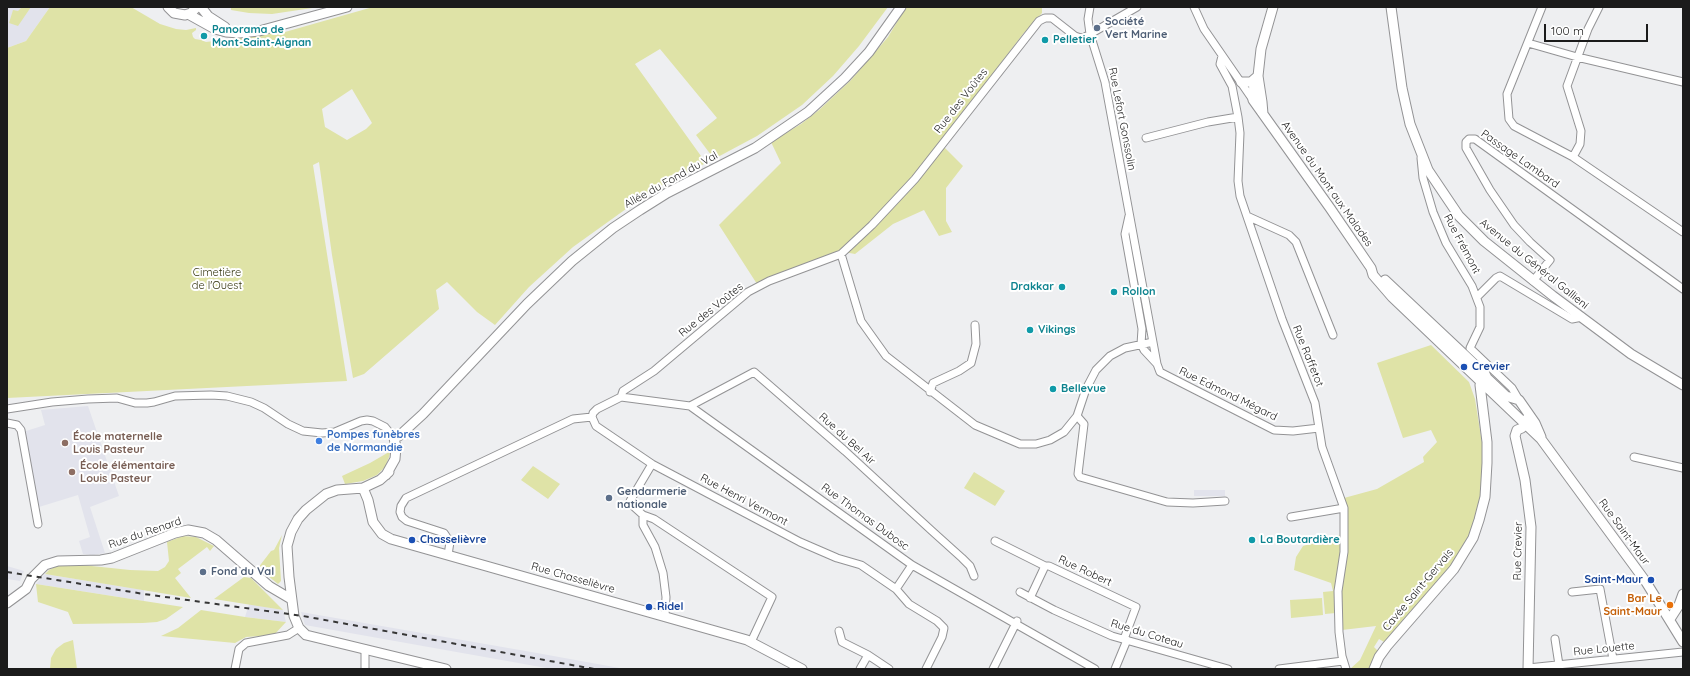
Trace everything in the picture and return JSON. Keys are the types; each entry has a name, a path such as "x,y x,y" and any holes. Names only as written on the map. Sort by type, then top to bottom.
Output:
{"street":[{"path":"168,7 178,14 188,14 215,28 226,32 239,33 259,31 347,7"},
{"path":"188,14 197,7"},
{"path":"200,7 216,22 239,33"},
{"name":"Allée du Fond du Val","path":"394,438 404,432 428,409 527,304 572,261 613,228 667,194 755,148 808,112 845,78 869,52 901,7"},
{"name":"Rue Lefort Gonssolin","path":"1090,7 1088,19 1090,34 1105,82 1153,342"},
{"path":"1090,34 1137,7"},
{"path":"1194,7 1204,29 1253,100"},
{"path":"1253,100 1261,49 1273,7"},
{"name":"Avenue du Général Gallieni","path":"1391,7 1402,88 1410,124 1421,153 1438,186 1469,228 1533,281 1631,354 1683,385"},
{"path":"1542,7 1507,94 1509,119 1514,126 1573,157 1683,232"},
{"path":"1573,157 1580,144 1581,131 1567,86 1588,29 1599,7"},
{"name":"Rue des Voûtes","path":"592,417 593,413 597,409 621,397 623,391 654,371 748,292 769,281 841,254 872,225 915,179 1039,21 1045,18 1052,18 1075,36 1080,38 1090,34"},
{"path":"1528,43 1578,57 1683,82"},
{"name":"Rue Raffetot","path":"1222,56 1220,64 1232,86 1238,117 1240,134 1238,181 1240,196 1282,319 1315,403 1322,447 1344,508 1344,552 1338,591 1339,632 1343,661 1346,669"},
{"path":"1241,82 1251,82 1256,78"},
{"path":"1256,78 1262,102 1263,114"},
{"name":"Avenue du Mont aux Malades","path":"1253,100 1286,144 1371,268 1373,275 1392,297 1484,381"},
{"path":"1146,138 1208,122 1238,117"},
{"name":"Passage Lambard","path":"1533,281 1550,260 1514,225 1490,190 1466,148 1466,142 1469,139 1475,139 1683,289"},
{"name":"Rue Frémont","path":"1421,153 1423,178 1433,212 1446,243 1477,297"},
{"name":"Rue Lefort Gonssolin","path":"1129,216 1125,234 1142,328 1141,344"},
{"path":"1247,216 1289,235 1296,242 1332,335"},
{"path":"841,254 861,321 886,356 930,392 975,425 1020,444 1036,444 1050,440 1064,432 1078,416 1086,389 1096,370 1110,356 1125,348 1153,342 1157,364"},
{"path":"1519,400 1512,388 1470,348 1480,327 1480,307 1477,297 1496,278 1500,276 1572,319 1582,317"},
{"path":"930,392 933,383 959,371 971,363 976,344 975,325"},
{"name":"Rue Edmond Mégard","path":"1141,344 1144,350 1157,364 1160,372 1274,430 1293,431 1319,428"},
{"name":"Rue du Bel Air","path":"690,406 754,372 845,451 962,558 970,566 974,576"},
{"path":"1484,381 1506,396 1519,400"},
{"name":"Rue Saint-Maur","path":"1484,381 1527,419 1535,423 1541,439 1640,574 1670,619 1683,642"},
{"name":"Cavée Saint-Gervais","path":"1374,669 1379,657 1387,646 1454,569 1473,538 1484,497 1487,463 1487,442 1480,385 1484,381"},
{"path":"7,409 52,402 88,399 117,398 135,403 146,403 175,396 211,394 251,402 303,431 322,434 335,432 361,421 373,421 385,427 394,438 396,447 394,459 386,475"},
{"name":"Rue Thomas Dubosc","path":"621,397 690,406 912,565 1017,622 1095,669"},
{"name":"Rue Saint-Maur","path":"1519,400 1527,419"},
{"path":"1078,416 1084,424 1078,474 1080,477 1167,502 1193,503 1225,501"},
{"path":"448,555 450,542 444,533 407,521 402,517 400,506 406,498 572,419 592,417"},
{"name":"Rue Henri Vermont","path":"592,417 596,426 652,464 800,542 837,558 861,565 896,588 909,604 937,621 944,628 942,637 926,669"},
{"name":"Rue Crevier","path":"1527,419 1522,428 1517,430 1515,436 1525,480 1531,527 1528,669"},
{"path":"7,423 17,425 21,430 38,524"},
{"path":"404,432 400,460 396,468 376,482 363,488 337,490 326,494 306,510 298,519 291,532 288,546 291,599 294,616 298,628 306,635 314,638 446,669"},
{"path":"1634,457 1683,468"},
{"path":"652,464 630,502 642,515 654,519 772,597 751,642"},
{"name":"Rue Chasselièvre","path":"363,488 368,500 373,522 382,534 390,539 665,616 751,642 802,669"},
{"path":"1291,517 1344,508"},
{"path":"642,515 643,525 655,547 663,573 666,596 665,616"},
{"name":"Rue du Renard","path":"7,603 26,589 32,579 45,565 58,561 101,560 112,558 175,533 188,530 204,533 216,540 265,582 291,599"},
{"name":"Rue Robert","path":"995,541 1045,566 1048,566 1136,607 1126,640"},
{"path":"896,588 912,565"},
{"path":"1030,598 1045,566"},
{"path":"1572,592 1600,589 1613,659"},
{"name":"Rue du Coteau","path":"1020,592 1112,636 1228,669"},
{"path":"1670,619 1679,605 1683,594"},
{"path":"993,669 1017,622"},
{"path":"234,669 239,649 246,642 288,635 298,628"},
{"path":"839,631 842,642 868,655 889,669"},
{"path":"1554,639 1559,665"},
{"path":"1115,669 1126,640"},
{"path":"365,649 365,669"},
{"name":"Rue Louette","path":"1528,669 1683,652"},
{"path":"860,669 868,655"},
{"path":"1279,669 1343,661"}],"shaded area":[{"path":"7,7 50,7 26,41 7,48"},
{"path":"88,406 119,496 90,507 105,553 93,555 83,554 79,541 90,537 78,495 39,507 23,432 45,425 41,410"},
{"path":"1194,490 1225,490 1225,496 1194,496"},
{"path":"7,566 24,571 20,581 7,579"},
{"path":"45,574 144,590 144,601 36,584"},
{"path":"249,604 283,610 286,622 245,617"},
{"path":"301,612 625,669 552,669 305,625"}],"green space":[{"path":"22,7 31,7 18,26 9,23 13,10 18,11"},
{"name":"Cimetière de l'Ouest","path":"50,7 131,7 160,24 176,29 186,30 196,28 196,30 192,33 193,37 206,42 285,32 373,7 888,7 859,46 833,76 802,105 757,136 714,159 696,135 717,118 660,49 635,64 706,163 651,191 573,247 529,287 495,325 477,312 447,282 436,290 439,309 364,374 353,378 332,255 319,162 313,165 347,381 7,398 7,48 26,41","holes":["352,89 372,123 366,129 347,140 325,127 322,109"]},
{"path":"231,7 319,7 272,14 249,13 231,10"},
{"path":"906,7 1042,7 1042,13 1023,34 940,143 963,166 946,188 946,221 952,232 939,236 924,210 893,224 855,254 839,251 757,284 719,225 781,163 771,142 801,124 819,110 851,80 888,37"},
{"path":"1431,345 1469,382 1475,399 1483,449 1483,473 1480,497 1470,536 1451,567 1390,637 1384,642 1379,639 1374,647 1378,651 1370,669 1350,669 1360,660 1376,626 1342,630 1336,613 1325,614 1323,592 1333,591 1331,583 1294,570 1296,557 1303,546 1346,533 1344,498 1377,489 1424,462 1423,457 1437,442 1431,430 1403,438 1377,363"},
{"path":"389,452 389,457 385,467 377,475 363,481 345,484 342,476"},
{"path":"533,466 560,484 548,499 521,480"},
{"path":"974,472 1005,491 995,506 964,488"},
{"path":"282,535 279,548 281,581 278,584 258,568 271,551 274,550"},
{"path":"183,536 196,537 214,546 210,551 207,547 178,569 181,573 175,578 191,598 45,574 49,570 63,563 130,570 158,571 165,567 169,561 167,542"},
{"path":"244,577 251,578 283,610 214,599"},
{"path":"36,584 183,607 166,619 157,622 73,624 68,612 38,602"},
{"path":"1322,598 1323,615 1291,618 1290,600"},
{"path":"201,610 286,622 274,635 246,637 235,643 161,636 178,628"},
{"path":"73,640 77,669 50,669 51,658 56,649 64,643"}],"railway":[{"path":"7,572 144,594 303,616 594,669"}],"place":[{"name":"Société Vert Marine","path":"1097,28"},
{"name":"Panorama de Mont-Saint-Aignan","path":"204,36"},
{"name":"Pelletier","path":"1045,40"},
{"name":"Drakkar","path":"1062,287"},
{"name":"Rollon","path":"1114,292"},
{"name":"Vikings","path":"1030,330"},
{"name":"Crevier","path":"1464,367"},
{"name":"Bellevue","path":"1053,389"},
{"name":"Pompes funèbres de Normandie","path":"319,441"},
{"name":"École maternelle Louis Pasteur","path":"65,443"},
{"name":"École élémentaire Louis Pasteur","path":"72,472"},
{"name":"Gendarmerie nationale","path":"609,498"},
{"name":"Chasselièvre","path":"412,540"},
{"name":"La Boutardière","path":"1252,540"},
{"name":"Fond du Val","path":"203,572"},
{"name":"Saint-Maur","path":"1651,580"},
{"name":"Bar Le Saint-Maur","path":"1670,605"},
{"name":"Ridel","path":"649,607"}]}
